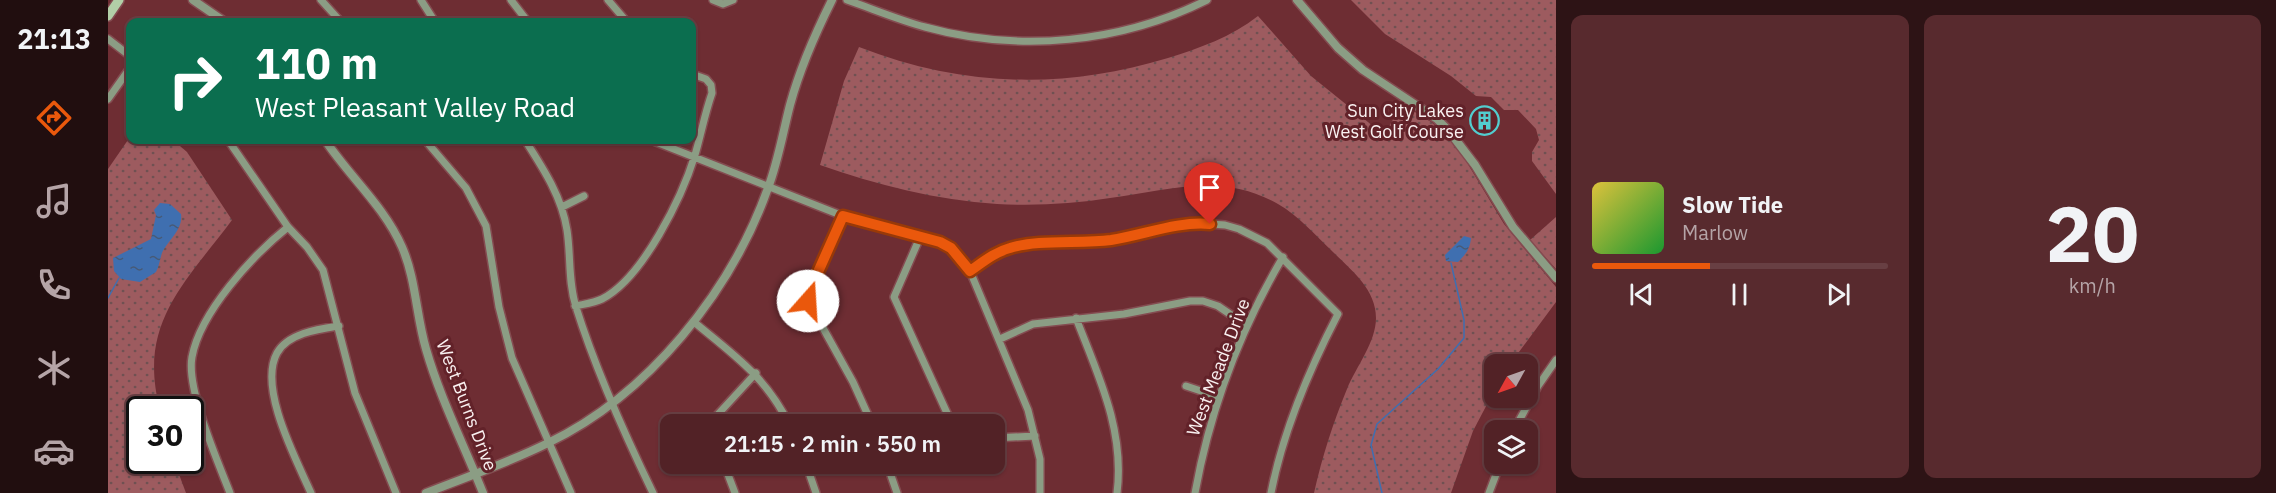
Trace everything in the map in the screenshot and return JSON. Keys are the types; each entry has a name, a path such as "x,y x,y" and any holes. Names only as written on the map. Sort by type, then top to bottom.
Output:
{"main road":[{"path":"108,16 119,0"}],"street":[{"path":"193,0 219,18"},
{"path":"321,0 337,18"},
{"path":"421,0 432,18"},
{"path":"512,0 525,18"},
{"path":"608,0 624,18"},
{"path":"713,0 723,4 734,0"},
{"path":"426,493 549,443 646,374 694,322 742,248 769,188 807,52 832,0"},
{"path":"847,0 927,27 979,38 1049,41 1130,29 1163,19 1207,0"},
{"path":"1297,0 1338,48 1364,70 1437,119 1449,131 1475,165 1513,227 1556,278"},
{"path":"108,39 126,53"},
{"path":"108,99 126,74"},
{"path":"575,306 600,300 613,292 646,255 668,220 694,157 711,93 711,84 706,79 696,75"},
{"path":"231,144 288,227 307,247 323,270 361,411 396,493"},
{"name":"West Burns Drive","path":"328,144 385,215 401,246 410,270 425,346 434,374 483,493"},
{"path":"428,144 466,188 486,226 504,332 512,358 571,493"},
{"path":"528,144 545,171 562,207 567,230 570,284 575,306 612,400 653,493"},
{"path":"661,144 843,216 921,235 951,248 970,271 1028,410 1040,459 1040,493"},
{"path":"562,207 585,196"},
{"path":"843,216 810,290 808,301 853,382 867,414"},
{"path":"970,271 998,253 1024,244 1110,240 1196,223 1239,229 1267,243 1338,314 1315,358 1270,493"},
{"path":"230,493 194,387 191,359 200,333 213,309 268,243 288,227"},
{"path":"921,235 894,297 947,414"},
{"name":"West Meade Drive","path":"1195,493 1203,446 1246,325 1283,257"},
{"path":"1000,339 1033,324 1124,314 1203,301 1218,306 1246,325"},
{"path":"1076,318 1111,409 1118,447 1117,493"},
{"path":"694,322 756,373 777,399 784,414"},
{"path":"311,493 274,397 271,386 273,371 277,352 292,340 309,331 339,326"},
{"path":"1520,420 1556,360"},
{"path":"718,414 756,373"},
{"path":"1186,386 1220,397"},
{"path":"1005,437 1035,436"},
{"path":"728,474 735,493"},
{"path":"809,474 816,493"},
{"path":"890,474 897,493"},
{"path":"1490,493 1497,474"}],"shaded area":[{"path":"1351,0 1556,0 1556,194 1532,161 1532,152 1539,140 1536,129 1518,110 1504,110 1491,97 1476,96 1451,76 1385,34"},
{"path":"1258,16 1311,76 1384,135 1402,104 1431,122 1446,135 1463,156 1504,224 1556,287 1556,302 1517,354 1484,354 1485,408 1473,431 1451,493 1314,493 1337,415 1373,336 1375,308 1367,289 1355,273 1300,220 1278,204 1237,188 1195,186 1068,203 997,204 952,199 907,190 820,165 844,81 859,47 936,70 1012,80 1051,79 1129,68 1168,58 1215,41"},
{"path":"126,143 178,144 187,152 232,220 182,285 160,328 155,352 158,396 126,396 126,474 179,474 186,493 108,493 108,169"},
{"path":"1556,217 1556,269 1530,240"}],"water":[{"path":"160,203 170,204 181,214 179,228 163,251 156,272 140,282 121,279 114,271 113,258 151,239 156,215 154,210"},
{"path":"1464,236 1471,238 1465,254 1458,262 1446,261 1445,255"}],"waterway":[{"path":"1382,493 1371,445 1377,424 1438,369 1464,338 1464,320 1451,263"},
{"path":"108,298 119,278"}],"place":[{"name":"Sun City Lakes West Golf Course","path":"1485,120"}],"route":[{"path":"808,301 810,290 843,216 888,229 921,235 940,242 962,258 970,271 988,258 1008,248 1024,244 1110,240 1175,226 1210,224"}]}
